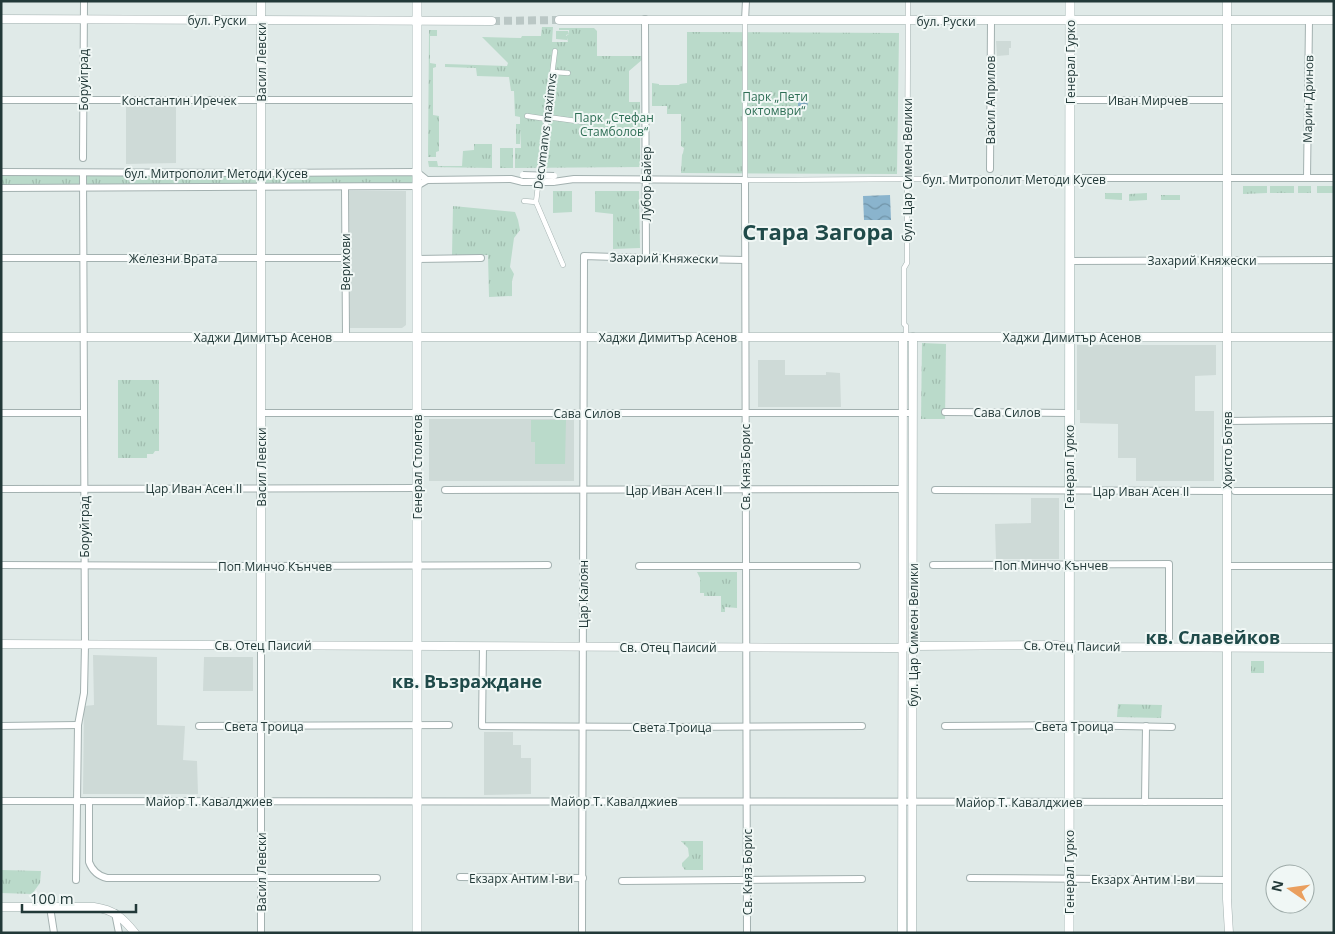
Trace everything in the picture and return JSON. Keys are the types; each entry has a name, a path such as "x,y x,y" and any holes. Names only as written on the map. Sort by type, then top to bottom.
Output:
{"main road":[{"name":"Генерал Столетов","path":"417,1 417,933"},
{"name":"Генерал Гурко","path":"1069,933 1070,1"}],"street":[{"name":"Боруйград","path":"83,158 84,1"},
{"name":"Васил Левски","path":"261,1 261,933"},
{"name":"Св. Княз Борис","path":"746,1 747,933"},
{"name":"бул. Цар Симеон Велики","path":"908,1 904,324 908,337 913,413 912,933"},
{"name":"Христо Ботев","path":"1227,1 1227,899 1229,933"},
{"name":"бул. Руски","path":"1,19 492,21"},
{"name":"Лубор Байер","path":"645,19 646,258"},
{"name":"бул. Руски","path":"559,20 1334,20"},
{"name":"Марин Дринов","path":"1307,178 1309,20"},
{"name":"Васил Априлов","path":"990,179 991,21"},
{"name":"Decvmanvs maximvs","path":"555,51 536,202 563,265"},
{"path":"553,72 568,73"},
{"name":"Константин Иречек","path":"1,100 417,100"},
{"name":"Иван Мирчев","path":"1070,100 1227,100"},
{"path":"527,116 584,122"},
{"name":"бул. Митрополит Методи Кусев","path":"1,172 417,172"},
{"path":"417,172 427,180 417,186"},
{"name":"Боруйград","path":"76,880 78,725 84,693 85,645 83,173"},
{"name":"бул. Митрополит Методи Кусев","path":"427,180 1334,178"},
{"name":"бул. Митрополит Методи Кусев","path":"1,188 417,186"},
{"name":"Верихови","path":"345,187 346,337"},
{"path":"524,201 536,202"},
{"name":"Захарий Княжески","path":"584,256 745,260"},
{"name":"Цар Калоян","path":"582,933 584,256"},
{"name":"Железни Врата","path":"1,258 346,258"},
{"path":"417,259 481,258"},
{"name":"Захарий Княжески","path":"1070,261 1334,260"},
{"name":"Хаджи Димитър Асенов","path":"1,337 1334,337"},
{"name":"бул. Цар Симеон Велики","path":"902,933 902,489 903,413 908,337"},
{"name":"Сава Силов","path":"945,412 1069,413"},
{"path":"1,413 84,414"},
{"name":"Сава Силов","path":"261,413 913,413"},
{"path":"1227,421 1334,420"},
{"name":"Цар Иван Асен II","path":"1,489 417,488"},
{"name":"Цар Иван Асен II","path":"445,490 902,489"},
{"name":"Цар Иван Асен II","path":"935,490 1227,491"},
{"path":"1236,491 1334,491"},
{"name":"Поп Минчо Кънчев","path":"933,565 1169,564 1169,647"},
{"name":"Поп Минчо Кънчев","path":"1,565 548,565"},
{"path":"639,566 857,566"},
{"path":"1227,566 1334,566"},
{"name":"Св. Отец Паисий","path":"1,644 902,648 913,646 1056,645 1069,647 1334,648"},
{"name":"Света Троица","path":"483,646 482,726 862,726"},
{"path":"1,726 78,725"},
{"name":"Света Троица","path":"199,726 449,725"},
{"name":"Света Троица","path":"945,726 1069,725 1172,727"},
{"path":"1145,802 1146,726"},
{"name":"Майор Т. Кавалджиев","path":"1,801 1227,802"},
{"path":"89,801 89,862 90,866 101,876 107,878 377,878"},
{"name":"Екзарх Антим I-ви","path":"460,878 583,878"},
{"name":"Екзарх Антим I-ви","path":"970,878 1227,880"},
{"path":"622,881 862,879"},
{"name":"Христо Ботев","path":"1224,933 1227,899"},
{"path":"1,907 102,908 115,913 135,933"},
{"path":"50,907 54,933"},
{"path":"115,913 119,933"}],"shaded area":[{"path":"996,41 1011,41 1009,55 997,56"},
{"path":"126,105 176,105 176,163 126,164"},
{"path":"349,191 406,191 406,325 402,328 350,328"},
{"path":"1077,345 1216,345 1216,375 1195,376 1195,411 1214,411 1214,481 1136,481 1136,458 1118,458 1118,424 1080,423 1080,410 1077,410"},
{"path":"758,360 785,360 785,375 826,375 826,372 840,373 841,407 758,407"},
{"path":"429,419 574,419 574,481 429,481"},
{"path":"1031,498 1059,498 1059,559 996,559 995,524 1031,523"},
{"path":"93,655 157,657 157,725 185,726 183,760 197,761 198,794 83,794 84,706 94,705"},
{"path":"204,657 253,657 253,691 203,691"},
{"path":"484,732 513,732 513,745 521,745 521,758 531,758 531,794 484,795"}],"green space":[{"name":"Парк „Стефан Стамболов“","path":"542,27 553,27 552,42 568,42 567,38 567,40 556,39 556,31 568,31 569,34 569,30 559,30 559,28 594,28 597,31 597,56 643,56 643,59 629,71 629,102 640,102 640,161 642,162 642,167 515,168 515,148 521,148 520,128 520,144 516,144 516,124 520,124 520,117 515,116 514,91 511,91 509,77 477,76 476,68 445,67 445,64 507,66 508,63 482,37 521,38 522,36 541,36"},
{"path":"429,30 437,30 437,36 430,36 430,63 436,64 436,67 433,68 433,115 439,116 439,151 436,152 436,157 428,157"},
{"name":"Парк „Пети октомври“","path":"687,32 899,33 897,174 681,173 684,148 681,146 681,114 667,114 667,106 652,106 652,83 679,85 687,83"},
{"path":"474,144 492,144 492,168 429,167 428,161 437,161 438,166 462,166 463,151 474,150"},
{"path":"500,148 513,148 513,168 500,168"},
{"path":"1,172 417,172 417,186 1,188"},
{"path":"1243,186 1267,186 1267,193 1243,194"},
{"path":"1270,186 1294,186 1294,193 1270,193"},
{"path":"1298,186 1311,186 1311,193 1298,193"},
{"path":"1317,186 1333,186 1333,193 1317,193"},
{"path":"553,191 572,191 572,212 553,213"},
{"path":"595,191 639,191 640,248 613,249 613,214 595,212"},
{"path":"1105,193 1122,193 1122,200 1105,199"},
{"path":"1147,193 1147,200 1129,201 1129,194"},
{"path":"1161,195 1180,195 1180,200 1161,200"},
{"path":"453,206 515,212 520,230 514,238 510,267 514,274 512,296 489,297 488,255 452,255"},
{"path":"922,343 946,344 945,419 921,419"},
{"path":"118,380 159,380 159,451 147,454 147,458 118,458"},
{"path":"531,420 566,420 565,464 535,464 535,442 531,442"},
{"path":"697,572 737,572 737,608 725,607 725,612 721,612 721,596 704,596 704,593 700,593 700,578"},
{"path":"1251,661 1264,661 1264,673 1251,673"},
{"path":"1118,704 1162,705 1161,718 1117,717"},
{"path":"681,841 703,841 703,870 685,870 682,863 689,856 688,848"},
{"path":"1,870 41,871 40,883 32,894 1,893"}],"water":[{"path":"798,92 806,92 805,101 808,101 807,108 798,108"},
{"path":"890,195 891,220 864,220 863,196"}],"tunnel":[{"path":"492,21 559,20"}],"district":[{"name":"Стара Загора","path":"818,231"},
{"name":"кв. Славейков","path":"1213,637"},
{"name":"кв. Възраждане","path":"467,681"}]}
